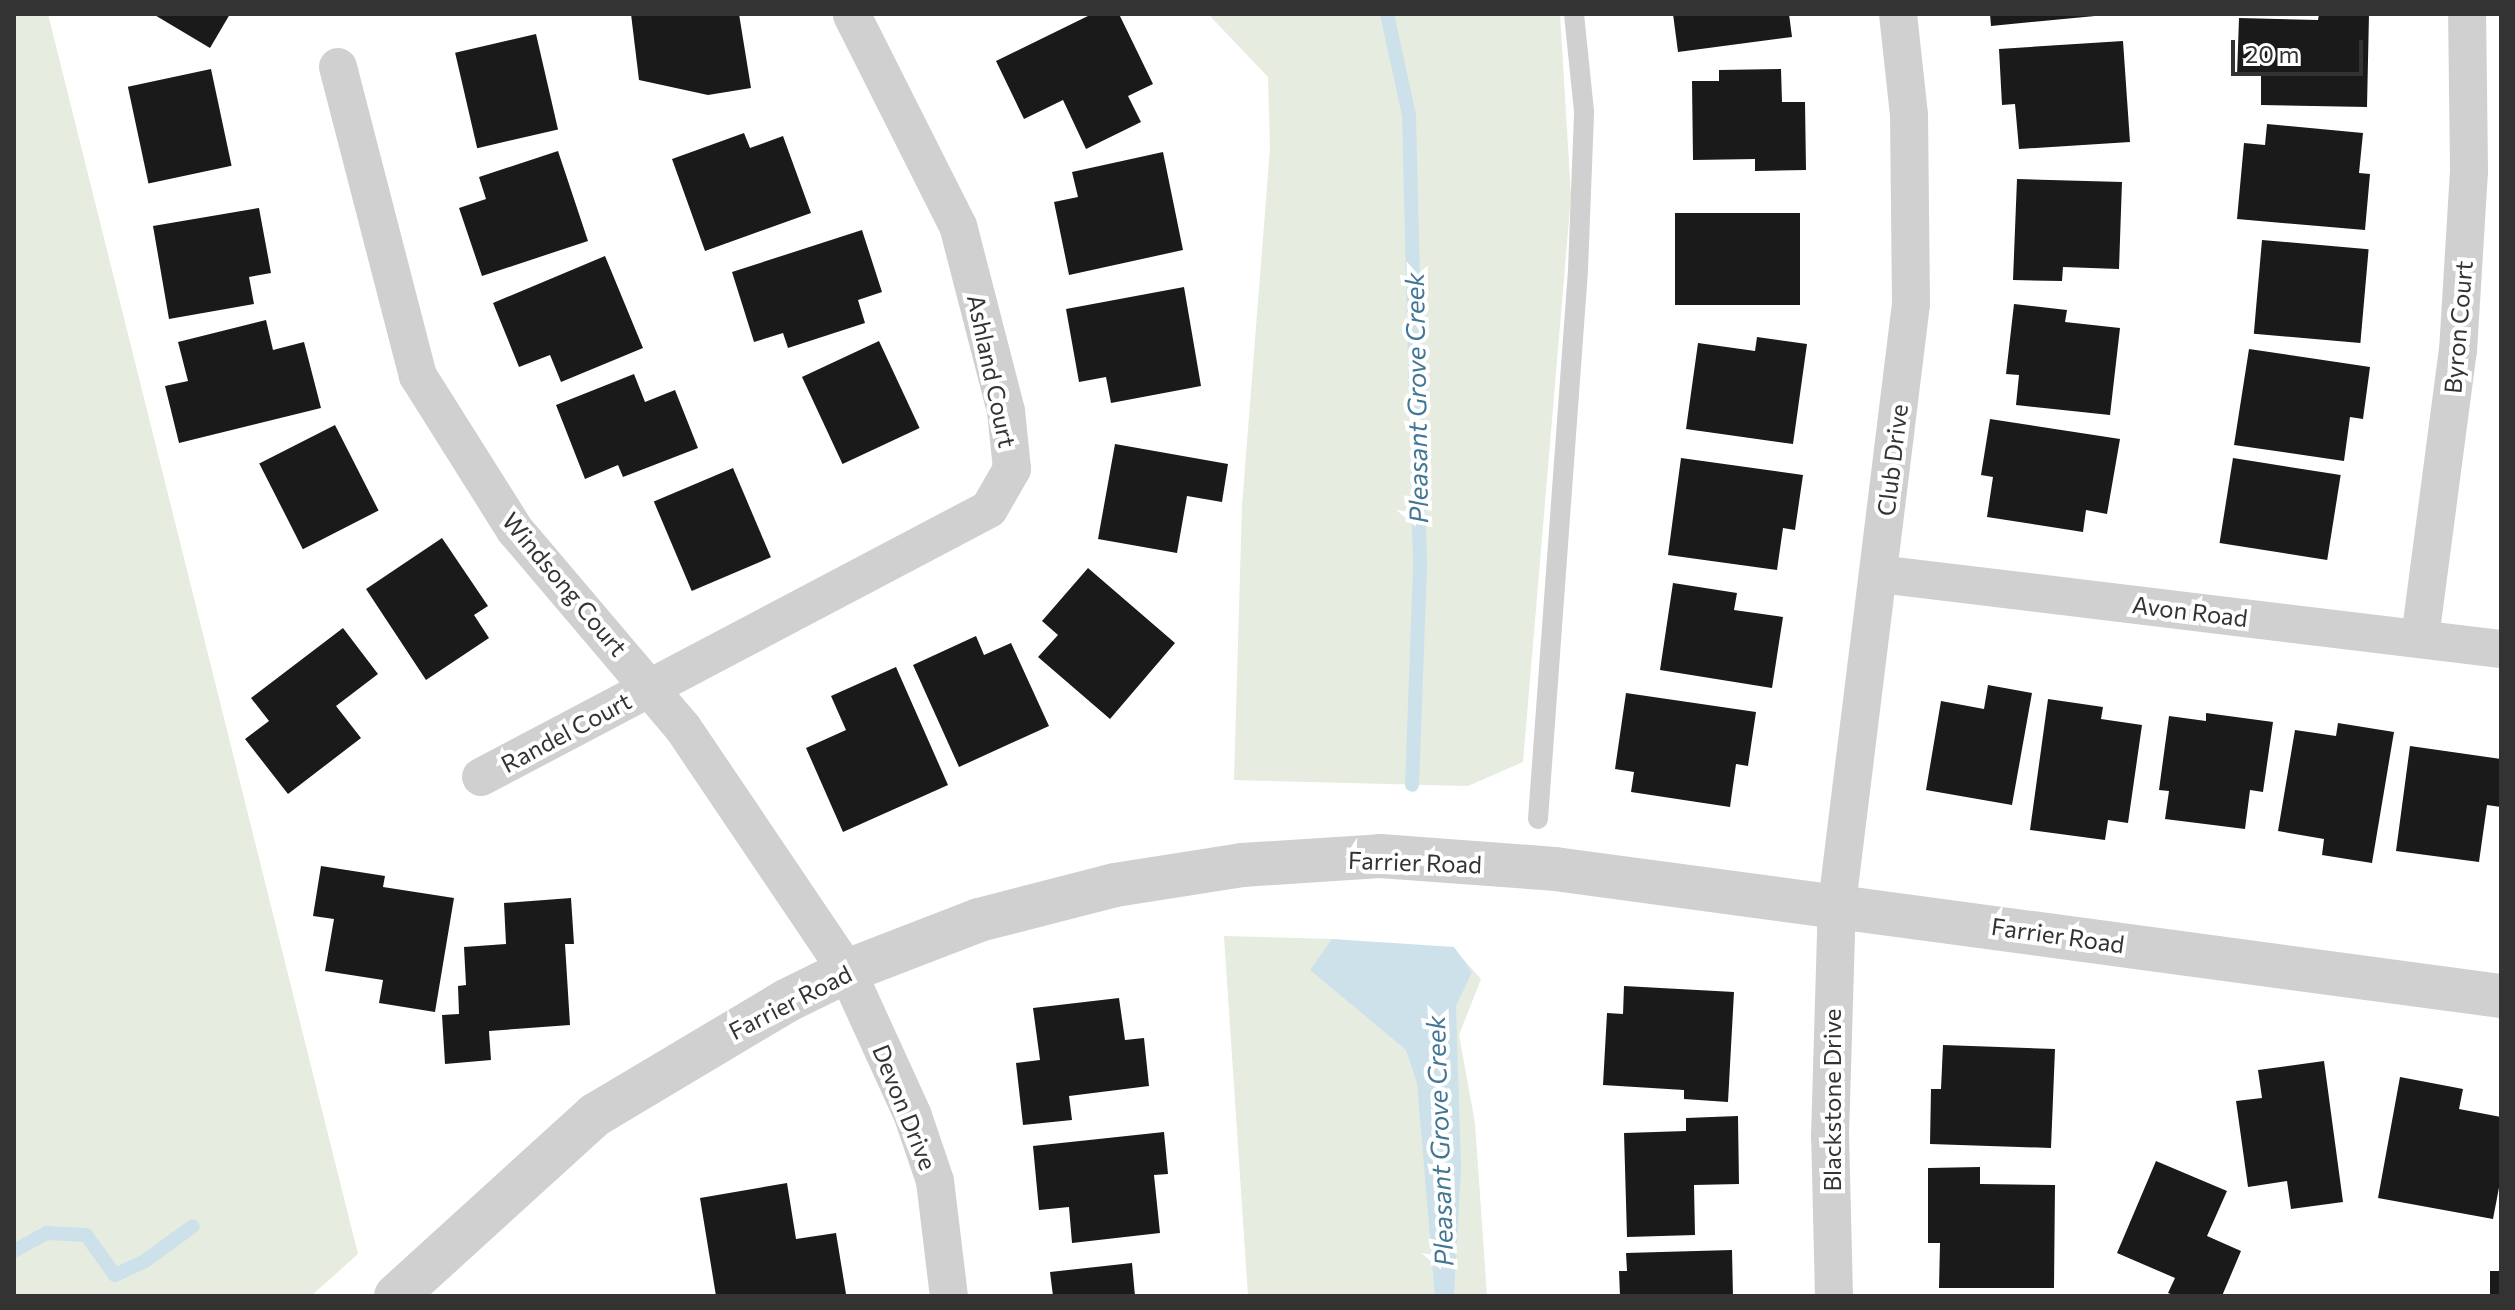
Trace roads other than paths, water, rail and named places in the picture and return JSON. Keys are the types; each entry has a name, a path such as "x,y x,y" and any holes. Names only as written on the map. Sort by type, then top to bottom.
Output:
{"street":[{"name":"Club Drive","path":"1837,904 1911,304 1909,115 1898,14"},
{"name":"Byron Court","path":"2420,638 2458,351 2469,170 2467,14"},
{"name":"Ashland Court","path":"651,686 989,509 1012,469 1006,411 958,226 852,15"},
{"name":"Windsong Court","path":"338,67 418,376 515,530 651,686 847,971"},
{"name":"Avon Road","path":"1879,574 2501,649"},
{"name":"Randel Court","path":"481,777 651,686"},
{"name":"Farrier Road","path":"396,1296 595,1115 749,1020 847,971 979,920 1115,885 1242,865 1380,856 1555,869 1837,904 2501,996"},
{"name":"Blackstone Drive","path":"1834,1296 1830,1136 1837,904"},
{"name":"Devon Drive","path":"847,971 913,1116 935,1181 949,1296"}],"lane":[{"path":"1538,819 1578,270 1584,111 1574,14"}],"water":[{"path":"1332,939 1454,947 1472,972 1456,1006 1461,1167 1454,1296 1435,1296 1417,1083 1406,1050 1310,970"}],"waterway":[{"name":"Pleasant Grove Creek","path":"1387,14 1409,115 1420,568 1412,785"},
{"path":"14,1251 47,1233 86,1235 115,1275 145,1261 193,1226"}]}
